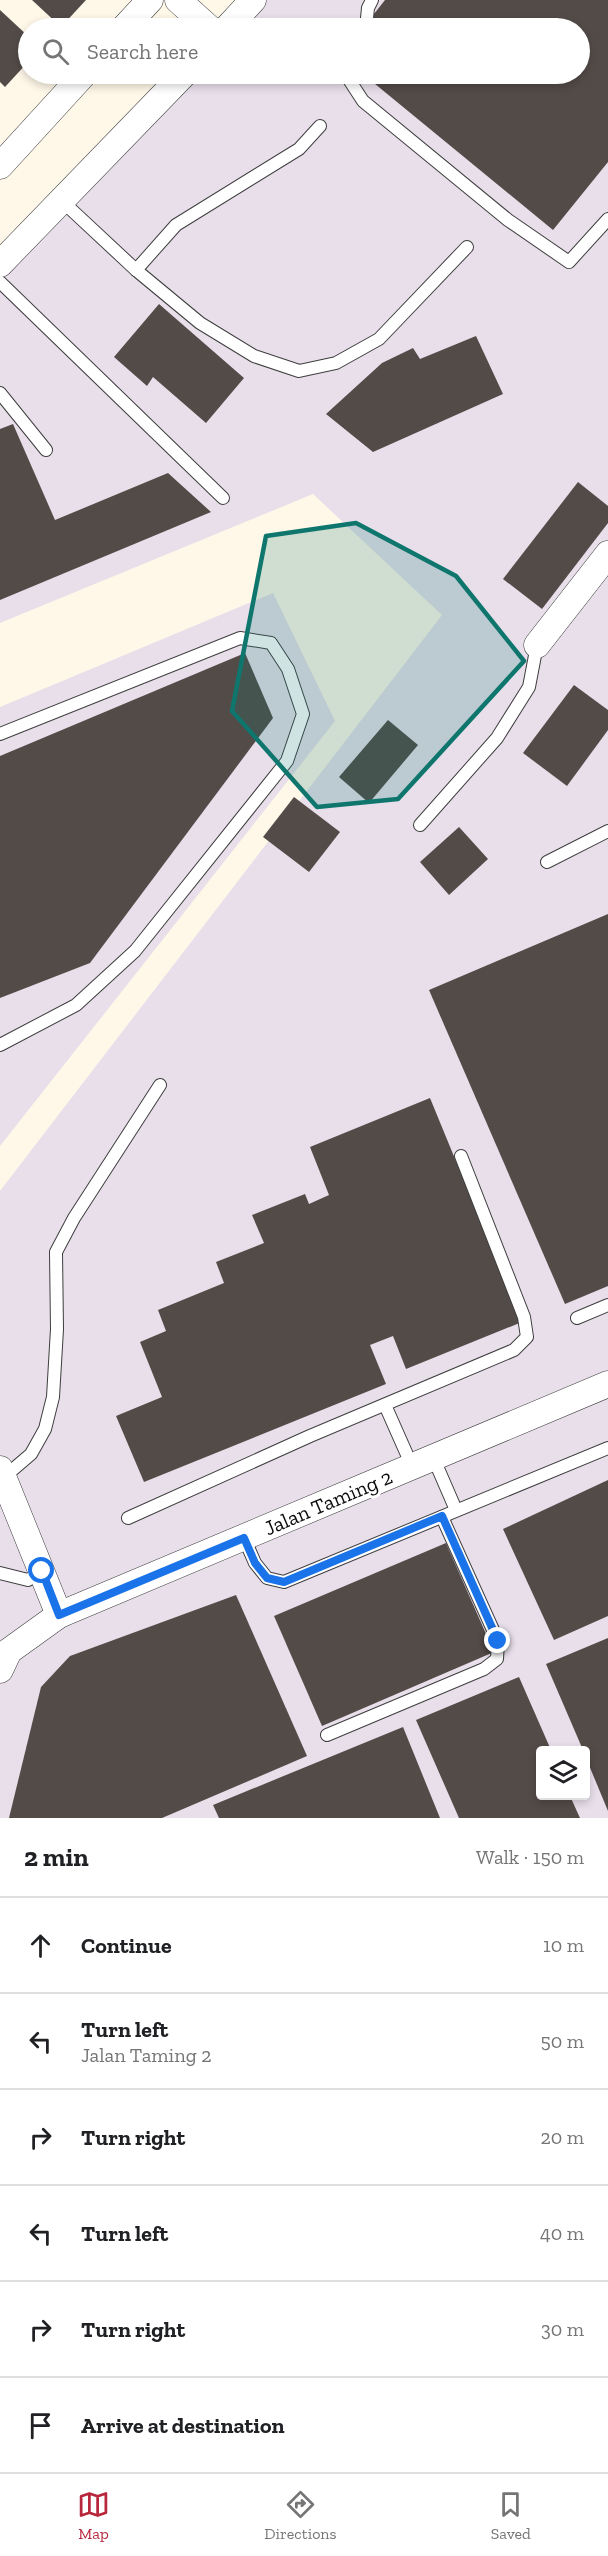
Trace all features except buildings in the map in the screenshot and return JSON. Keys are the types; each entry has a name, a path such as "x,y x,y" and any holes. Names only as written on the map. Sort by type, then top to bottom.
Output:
{"street":[{"path":"133,18 150,0"},
{"path":"178,0 197,18"},
{"path":"236,18 253,0"},
{"path":"4,153 74,84"},
{"path":"0,264 174,84"},
{"path":"537,645 608,554"},
{"name":"Jalan Taming 2","path":"0,1670 9,1651 59,1615 608,1384"},
{"path":"2,1473 59,1615"}],"lane":[{"path":"367,18 372,0"},
{"path":"352,84 363,101 508,220 569,262 608,219"},
{"path":"136,270 176,225 299,149 320,126"},
{"path":"62,201 136,270 200,322 254,356 299,371 336,363 380,339 467,247"},
{"path":"0,282 223,498"},
{"path":"0,393 46,450"},
{"path":"0,735 240,638 271,643 288,669 303,714 287,761 135,951 76,1005 0,1045"},
{"path":"420,825 497,738 529,687 537,645"},
{"path":"547,862 608,831"},
{"path":"2,1473 31,1454 45,1430 53,1398 57,1329 56,1252 74,1218 160,1084"},
{"path":"128,1518 514,1350 527,1337 524,1317 461,1156"},
{"path":"577,1318 608,1305"},
{"path":"385,1405 456,1510"},
{"path":"244,1538 255,1563 267,1578 284,1582 608,1448"},
{"path":"327,1735 484,1669 497,1659 498,1641 442,1516"},
{"path":"0,1573 28,1580 42,1571"}],"highlighted area":[{"path":"356,523 456,576 524,661 398,799 317,807 232,711 266,536"}],"shaded area":[{"path":"261,0 608,0 608,1818 0,1818 0,1191 442,615 313,494 0,623 0,259 177,84 590,84 590,18 242,18"},
{"path":"273,593 335,721 0,1146 0,707"}],"route":[{"path":"42,1571 59,1615 244,1538 255,1563 267,1578 284,1582 442,1516 498,1641"}]}
